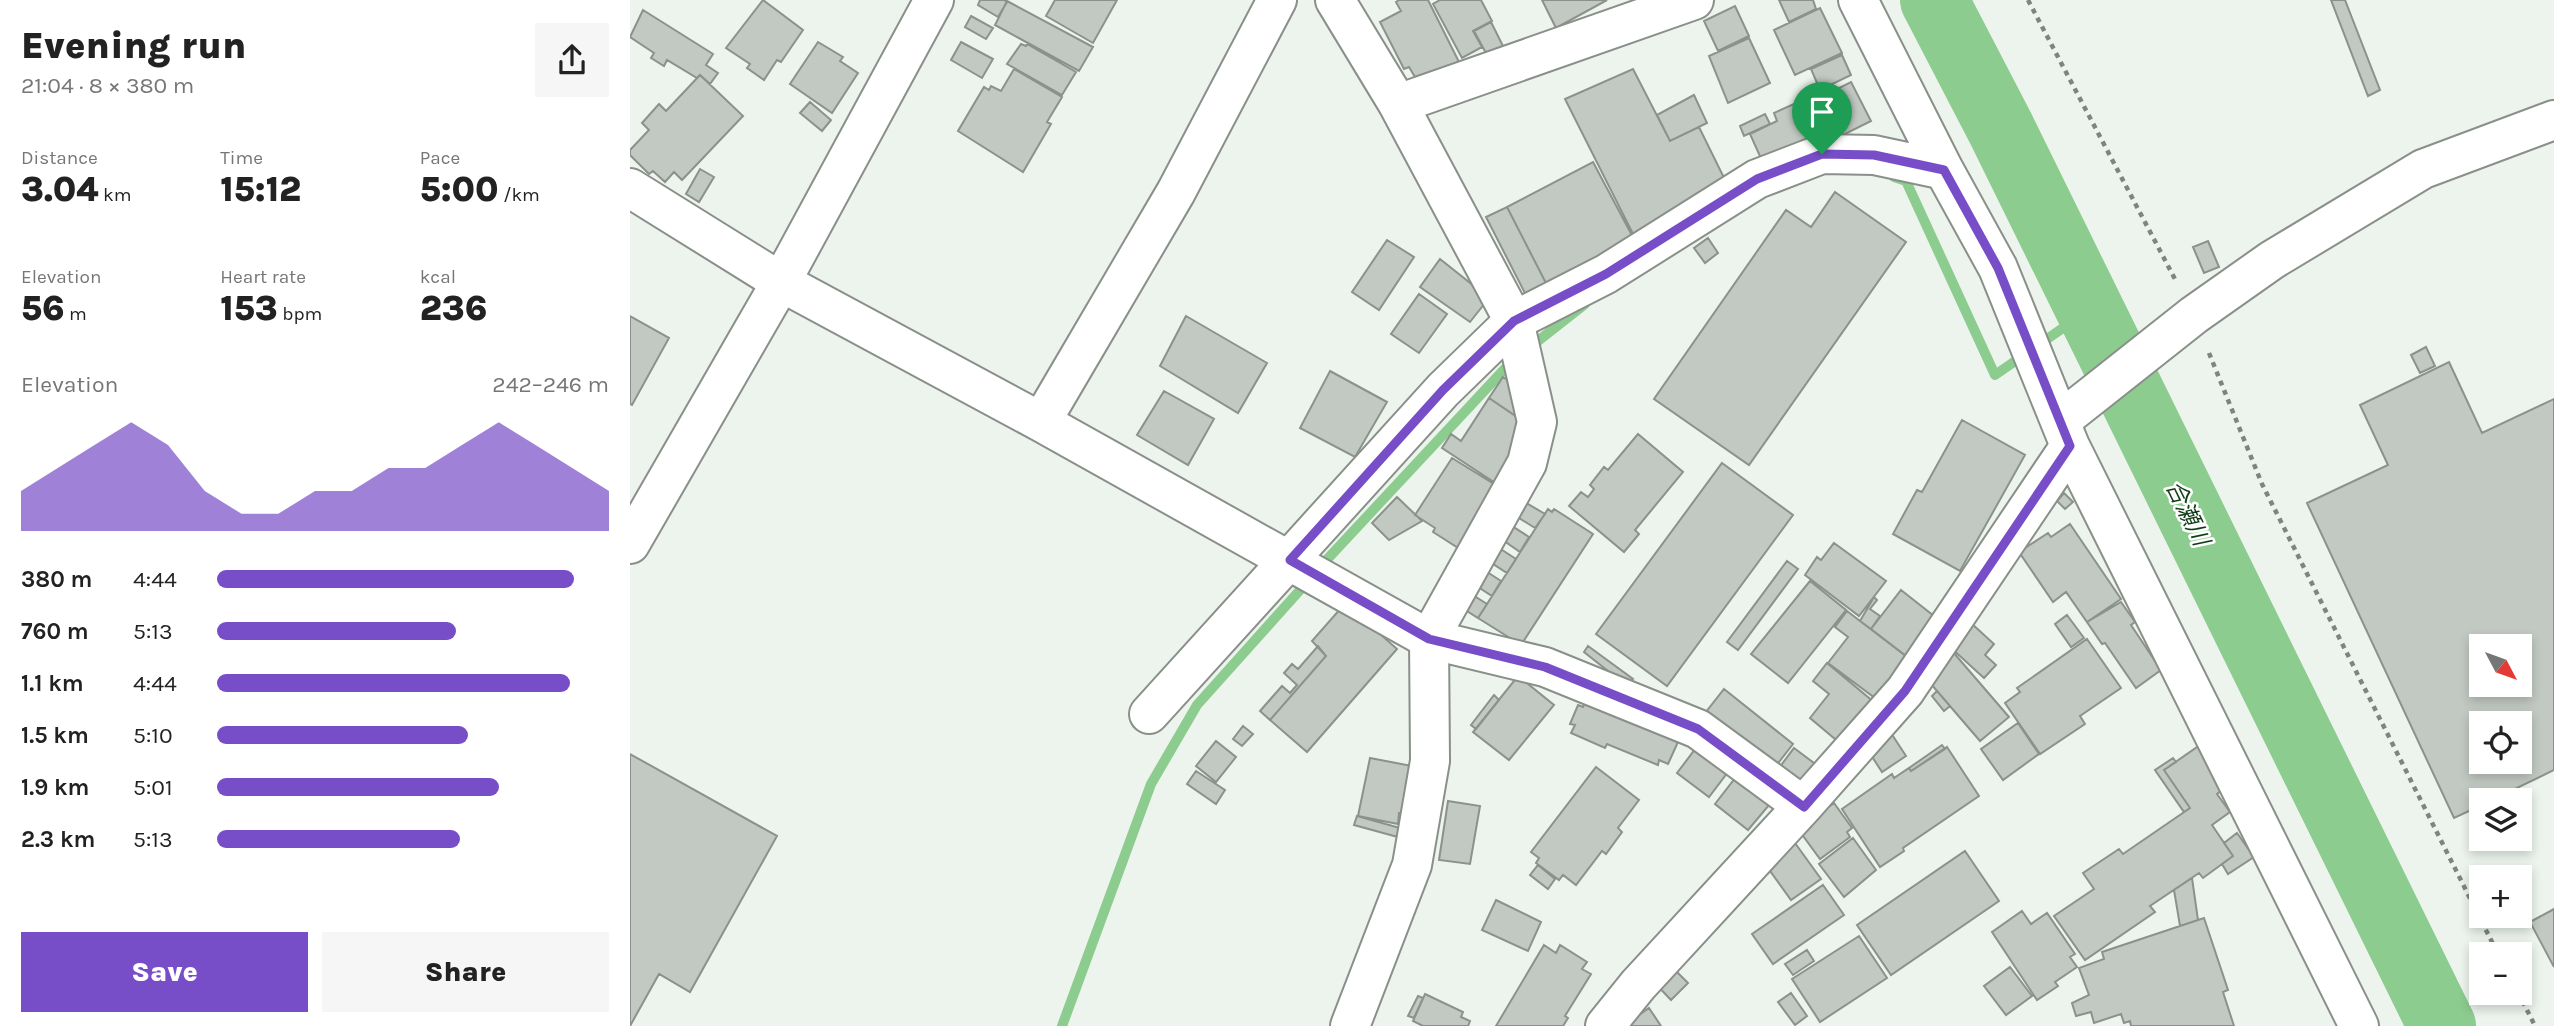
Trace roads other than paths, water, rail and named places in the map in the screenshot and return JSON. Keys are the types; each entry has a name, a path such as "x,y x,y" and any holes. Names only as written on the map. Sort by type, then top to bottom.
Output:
{"street":[{"path":"630,544 781,282 934,0"},
{"path":"1041,422 1176,192 1277,0"},
{"path":"1335,0 1398,104 1514,321 1537,422 1527,463 1429,639 1430,761 1412,865 1350,1026"},
{"path":"1398,104 1694,0"},
{"path":"1858,0 1944,170 1998,268 2066,427 2359,1026"},
{"path":"1605,1026 1638,985 1804,807 1905,691 2066,427 2193,315 2273,260 2423,169 2554,120"},
{"path":"1149,714 1443,390 1514,321 1606,274 1757,179 1822,154 1874,155 1944,170"},
{"path":"630,188 781,282 1041,422 1429,639 1545,667 1698,729 1804,807"}],"waterway":[{"name":"合瀬川","path":"1934,0 2001,129 2442,1026"},
{"path":"1894,177 1906,181 1995,375 2089,310"},
{"path":"1529,348 1585,304"},
{"path":"1319,568 1513,360"},
{"path":"1062,1026 1151,784 1197,705 1309,580"}]}
